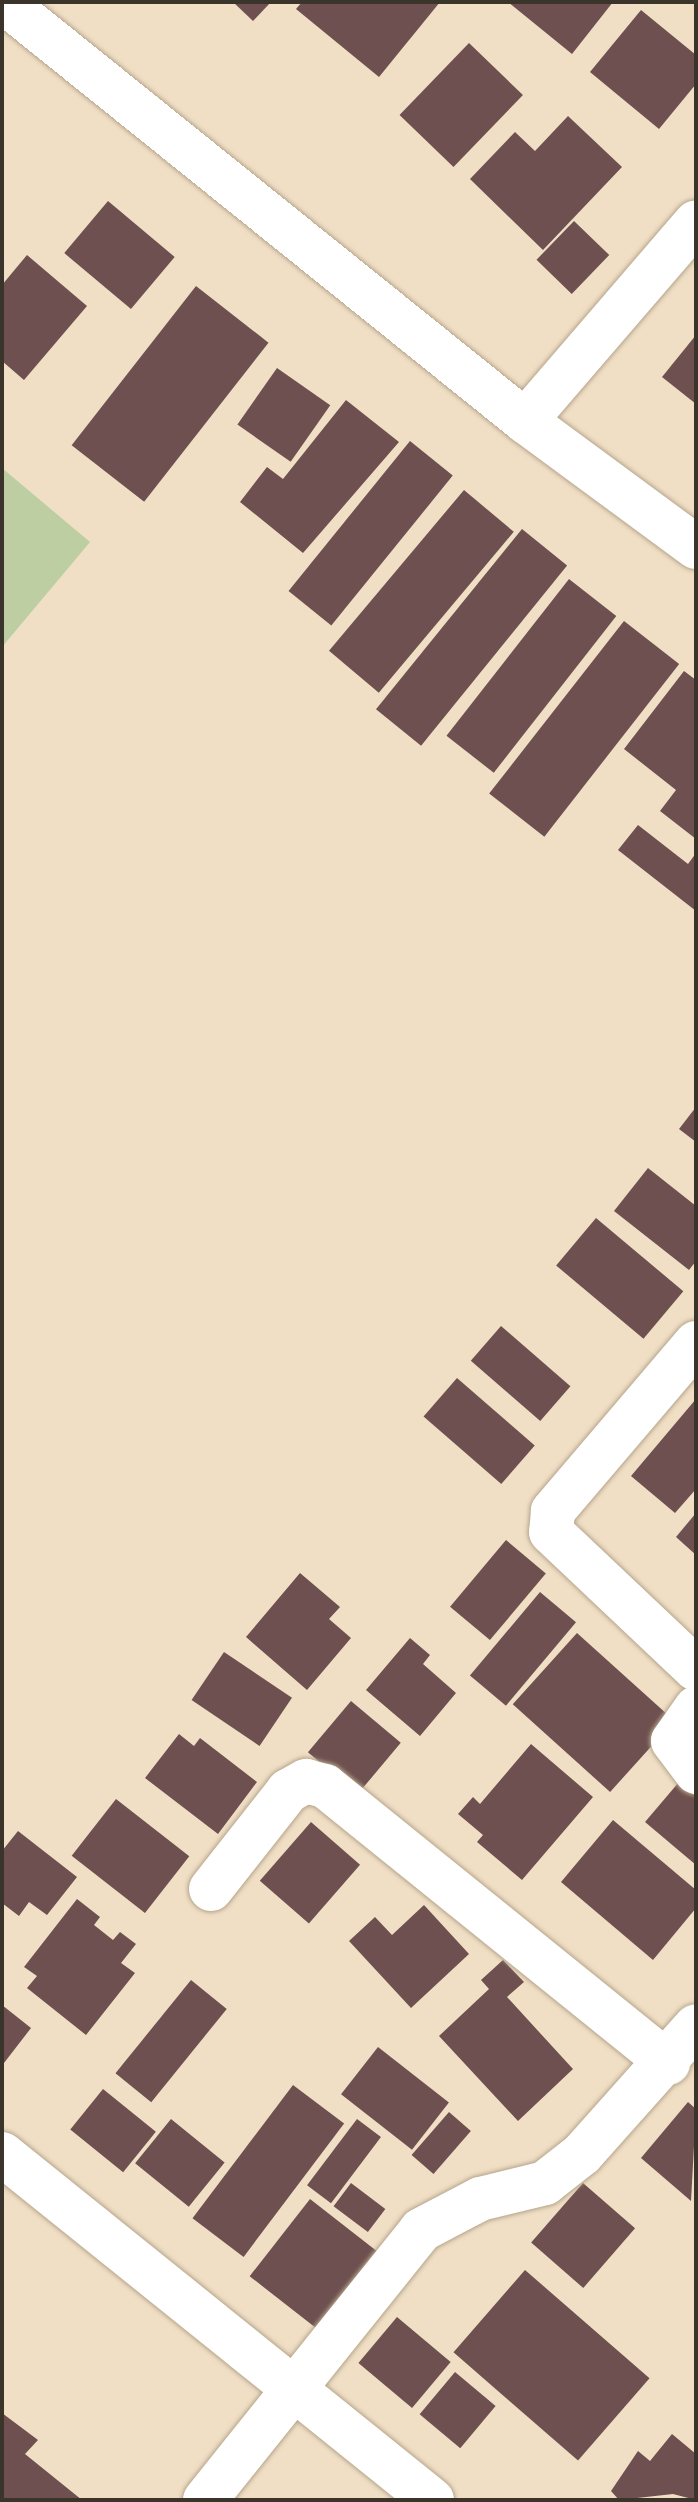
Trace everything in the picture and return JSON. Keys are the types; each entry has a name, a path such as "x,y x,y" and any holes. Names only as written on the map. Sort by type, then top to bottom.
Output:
{"street":[{"path":"4,2 525,421 696,547"},
{"path":"525,421 696,222"},
{"path":"696,1343 553,1511 551,1532 696,1669"},
{"path":"696,1708 673,1741 696,1772"},
{"path":"211,1889 288,1791 306,1781 325,1786 668,2063"},
{"path":"205,2500 297,2391 421,2230 480,2199 545,2183 668,2063 696,2026"},
{"path":"2,2154 432,2500"}],"green space":[{"path":"2,468 90,542 2,647"}],"building":[{"path":"233,2 271,2 253,21"},
{"path":"302,2 440,2 379,77 296,9"},
{"path":"508,2 613,2 572,54"},
{"path":"641,10 696,55 696,84 659,129 590,72"},
{"path":"469,43 523,95 453,167 400,115"},
{"path":"568,116 622,167 543,250 470,179 515,132 535,151"},
{"path":"108,201 175,257 131,309 64,253"},
{"path":"574,221 609,255 572,294 536,260"},
{"path":"27,255 87,306 24,380 2,361 2,285"},
{"path":"196,286 268,343 144,502 72,445"},
{"path":"696,335 696,404 662,377"},
{"path":"277,368 330,405 291,462 237,425"},
{"path":"346,400 399,442 303,553 240,502 267,467 283,479"},
{"path":"410,441 453,476 331,626 289,591"},
{"path":"464,490 514,532 379,693 329,651"},
{"path":"522,529 567,566 421,746 376,709"},
{"path":"569,579 616,616 494,773 446,736"},
{"path":"624,621 679,664 544,837 489,794"},
{"path":"684,671 696,680 696,839 660,811 676,790 624,749"},
{"path":"638,825 688,864 696,853 696,911 618,850"},
{"path":"696,1107 696,1142 679,1129"},
{"path":"648,1168 696,1206 696,1261 689,1270 614,1211"},
{"path":"596,1218 683,1291 643,1339 556,1265"},
{"path":"501,1326 570,1386 540,1421 471,1361"},
{"path":"457,1378 535,1446 501,1484 424,1416"},
{"path":"696,1399 696,1489 675,1513 631,1476"},
{"path":"696,1513 696,1555 676,1537"},
{"path":"506,1540 546,1573 490,1640 450,1607"},
{"path":"300,1573 340,1607 329,1619 351,1638 307,1690 246,1637"},
{"path":"540,1592 576,1622 506,1706 470,1675"},
{"path":"577,1633 674,1721 610,1792 513,1704"},
{"path":"410,1638 430,1655 423,1664 456,1693 420,1736 366,1690"},
{"path":"224,1652 292,1698 260,1746 192,1700"},
{"path":"351,1701 401,1743 358,1794 308,1752"},
{"path":"179,1734 194,1746 200,1738 257,1782 218,1834 145,1778"},
{"path":"531,1744 593,1797 522,1880 477,1842 483,1835 458,1814 473,1797 480,1804"},
{"path":"679,1782 696,1796 696,1865 645,1822"},
{"path":"116,1799 189,1856 145,1913 72,1856"},
{"path":"613,1820 696,1890 696,1908 653,1960 561,1882"},
{"path":"311,1822 360,1865 309,1924 260,1881"},
{"path":"18,1831 77,1877 47,1915 29,1902 19,1916 2,1903 2,1851"},
{"path":"77,1899 100,1917 94,1925 113,1940 120,1932 136,1944 121,1963 135,1973 86,2035 27,1988 37,1976 24,1967"},
{"path":"424,1905 469,1954 411,2008 349,1941 375,1917 392,1935"},
{"path":"503,1960 524,1982 507,1997 573,2069 518,2121 439,2036 489,1989 481,1980"},
{"path":"191,1980 227,2009 151,2102 115,2073"},
{"path":"2,2005 31,2028 4,2063 2,2061"},
{"path":"378,2047 449,2102 412,2150 341,2094"},
{"path":"293,2085 344,2124 244,2257 192,2218"},
{"path":"103,2089 156,2132 123,2172 70,2129"},
{"path":"688,2102 696,2109 691,2201 641,2158"},
{"path":"449,2112 471,2131 433,2174 412,2155"},
{"path":"171,2119 225,2162 189,2207 135,2163"},
{"path":"357,2119 381,2137 331,2203 307,2185"},
{"path":"351,2183 385,2209 368,2232 334,2206"},
{"path":"583,2183 635,2228 583,2288 531,2243"},
{"path":"310,2199 387,2259 327,2337 250,2276"},
{"path":"525,2270 650,2378 578,2461 453,2352"},
{"path":"397,2317 451,2362 412,2408 358,2363"},
{"path":"455,2372 496,2406 460,2448 420,2414"},
{"path":"2,2413 38,2440 25,2454 82,2500 2,2500"},
{"path":"672,2434 696,2454 696,2500 673,2494 619,2500 611,2491 638,2451 650,2461"}]}
